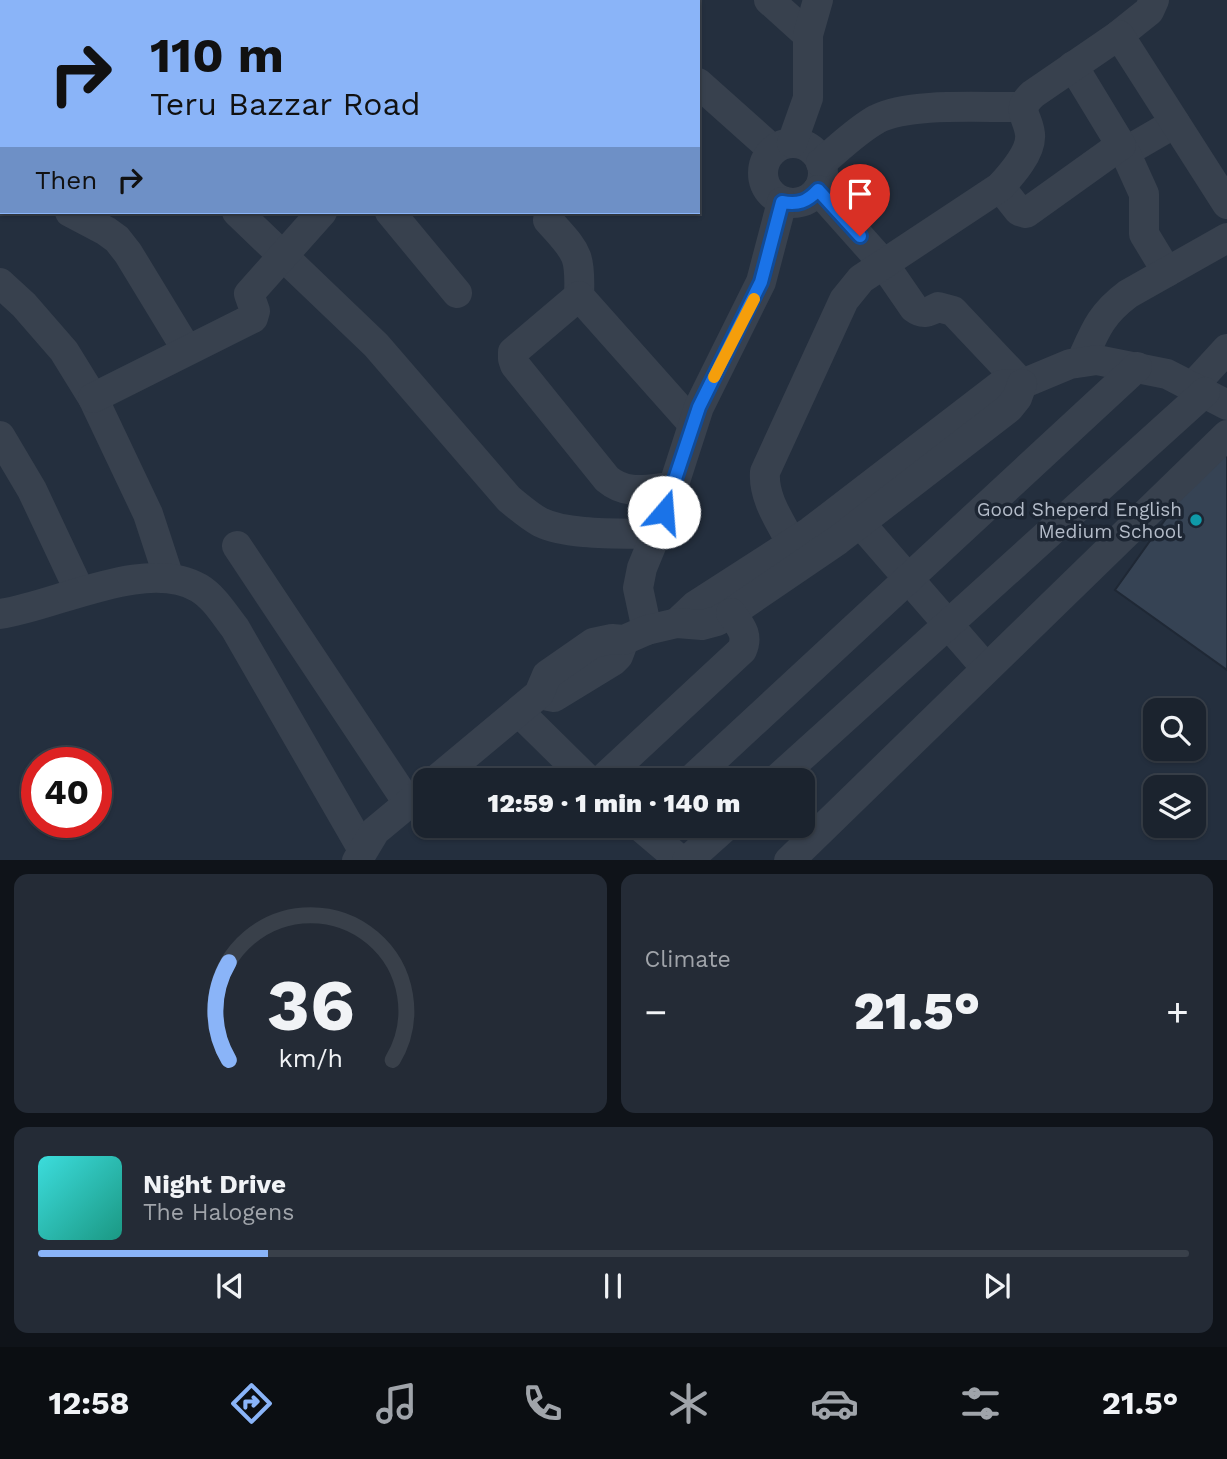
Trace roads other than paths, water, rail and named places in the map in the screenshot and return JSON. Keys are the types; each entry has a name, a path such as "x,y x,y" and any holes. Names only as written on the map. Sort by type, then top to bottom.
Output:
{"street":[{"path":"769,0 808,35"},
{"path":"818,0 808,35 808,99 782,147 766,158 763,179 766,189 782,202 803,202 820,177 872,123 905,109 1023,107"},
{"path":"792,544 764,486 765,472 844,300 861,279 883,263 1000,187 1019,163 1030,136 1023,107 1025,100 1119,35 1149,11 1154,0"},
{"path":"1119,35 1227,204"},
{"path":"1073,66 1123,149 1144,194 1144,234 1167,272"},
{"path":"700,85 782,147 810,148 820,177 914,308 928,313 938,307 953,311 1022,384"},
{"path":"1000,187 1019,211 1026,213 1123,149 1175,123"},
{"path":"635,635 642,568 673,487 692,424 761,282 782,202"},
{"path":"74,214 117,239 187,350"},
{"path":"239,214 376,345 509,499 526,513 542,523 562,530 655,534"},
{"path":"93,398 253,318 255,311 249,294 320,214"},
{"path":"392,214 457,293"},
{"path":"547,214 575,250 580,272 579,296 692,424"},
{"path":"1081,362 1100,319 1128,294 1227,238"},
{"path":"0,283 24,305 64,351 93,398 148,514 169,578"},
{"path":"579,296 513,352 515,365 607,479 616,486 625,490 673,487"},
{"path":"789,768 1208,394 1227,349"},
{"path":"677,623 696,606 792,544 1001,385 1022,384 1070,364 1097,360 1167,374 1208,394"},
{"path":"704,768 1137,367"},
{"path":"450,768 529,703 554,668 593,643 677,623 702,625 731,613 838,540 1010,408 1022,384"},
{"path":"789,860 1227,435"},
{"path":"0,436 32,490 80,592"},
{"path":"860,523 986,668"},
{"path":"237,545 413,790"},
{"path":"1,622 80,592 144,579 169,578 184,581 201,589 216,603 235,628 360,855 375,831 413,799"},
{"path":"615,768 742,650 746,640 743,628 731,613"},
{"path":"529,703 579,768"},
{"path":"655,838 681,860"},
{"path":"688,860 713,838"}],"place":[{"name":"Good Sheperd English Medium School","path":"1196,520"}]}
